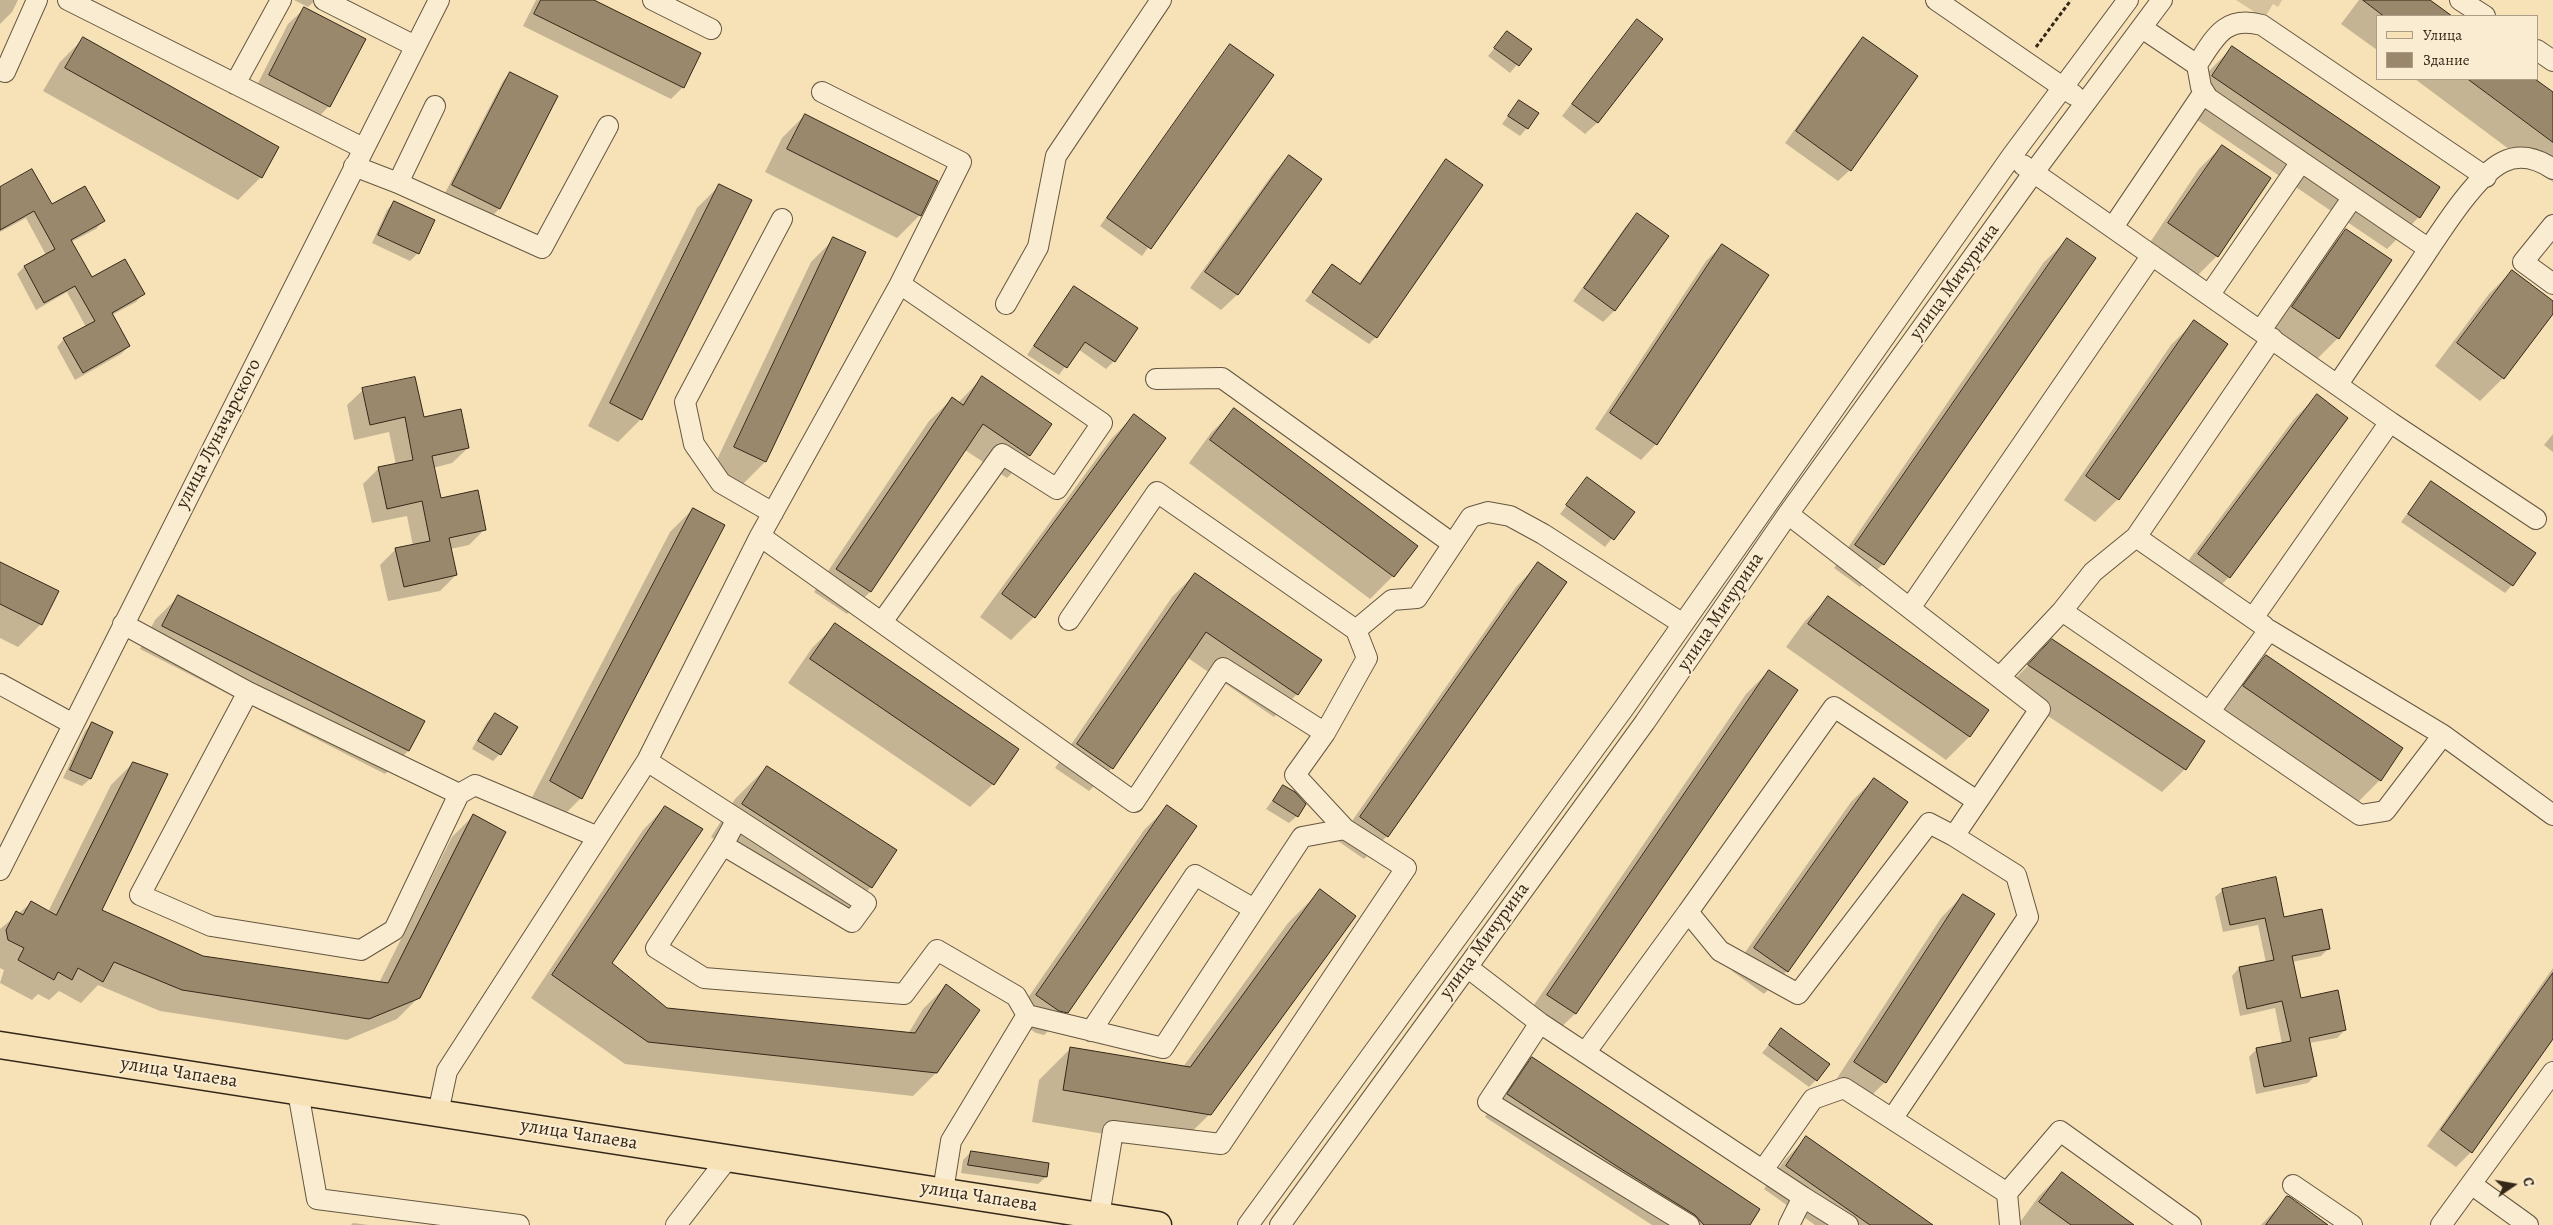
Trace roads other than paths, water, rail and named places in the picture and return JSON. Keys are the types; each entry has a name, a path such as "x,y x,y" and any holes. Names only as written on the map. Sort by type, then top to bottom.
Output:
{"main road":[{"name":"улица Чапаева","path":"0,1045 1158,1225"}],"street":[{"path":"2,74 38,0"},
{"path":"68,0 363,148"},
{"path":"235,84 280,0"},
{"path":"324,0 416,46"},
{"name":"улица Луначарского","path":"0,870 439,0"},
{"path":"653,0 711,29"},
{"path":"1006,304 1038,247 1056,156 1161,0"},
{"path":"1936,0 2085,104"},
{"name":"улица Мичурина","path":"1248,1225 1683,624 2011,157 2128,0"},
{"name":"улица Мичурина","path":"1280,1225 1645,722 1788,514 2034,172 2162,0"},
{"path":"2460,0 2483,15"},
{"path":"2197,65 2216,36 2226,27 2249,22 2262,25 2486,177"},
{"path":"2142,28 2197,65 2204,92 2213,102 2429,249"},
{"path":"2538,51 2553,61"},
{"path":"438,1113 447,1071 647,761 760,536 900,284 961,162 822,92"},
{"path":"2113,227 2204,92"},
{"path":"398,183 435,106"},
{"path":"354,166 398,183 542,248 608,126"},
{"path":"2011,157 2210,294 2390,422 2536,519"},
{"path":"2338,384 2453,213 2486,177 2502,162 2517,158 2541,161 2553,169"},
{"path":"2210,294 2301,162"},
{"path":"2000,676 2062,610 2092,572 2136,537 2353,198"},
{"path":"773,513 721,483 694,444 685,402 782,219"},
{"path":"2553,225 2523,262 2553,284"},
{"path":"1910,608 2152,255"},
{"path":"882,622 1002,454 1056,489 1102,423 900,284"},
{"path":"1156,379 1222,378 1453,544"},
{"path":"2210,711 2261,624 2390,422"},
{"path":"1069,620 1157,492 1356,630 1367,658 1325,733 1295,775 1344,829 1406,868 1221,1144 1113,1131 1099,1216"},
{"path":"1356,630 1392,600 1417,598 1471,517 1488,512 1510,516 1543,534 1683,624"},
{"path":"1788,514 2000,676 2040,709 1954,836"},
{"path":"760,536 1134,802 1223,668 1325,733"},
{"path":"2136,537 2261,624 2443,735 2553,816"},
{"path":"2062,610 2360,814 2385,811 2443,735"},
{"path":"124,624 248,692 459,794"},
{"path":"0,684 73,724"},
{"path":"248,692 140,895 211,926 361,950 394,930 459,794 475,785 598,837"},
{"path":"1584,1053 1688,912 1834,707 1978,801"},
{"path":"647,761 866,903 852,922 723,845"},
{"path":"737,819 723,845 656,948 704,978 904,994 937,950 1016,996 1027,1015 1163,1048 1302,836 1344,829"},
{"path":"1688,912 1720,950 1798,994 1930,823 2016,875 2028,918 1892,1120"},
{"path":"1091,1031 1195,875 1254,909"},
{"path":"1467,966 1540,1023 1584,1053 1848,1225"},
{"path":"943,1192 951,1141 1027,1015"},
{"path":"1540,1023 1488,1102 1688,1225"},
{"path":"2441,1225 2553,1072"},
{"path":"1762,1170 1813,1099 1844,1088 2007,1193"},
{"path":"298,1092 317,1199 519,1225"},
{"path":"2010,1225 2007,1193 2060,1131 2191,1225"},
{"path":"676,1225 728,1158"},
{"path":"2471,1184 2528,1225"},
{"path":"2293,1185 2352,1225"},
{"path":"1789,1225 1804,1197"}]}
